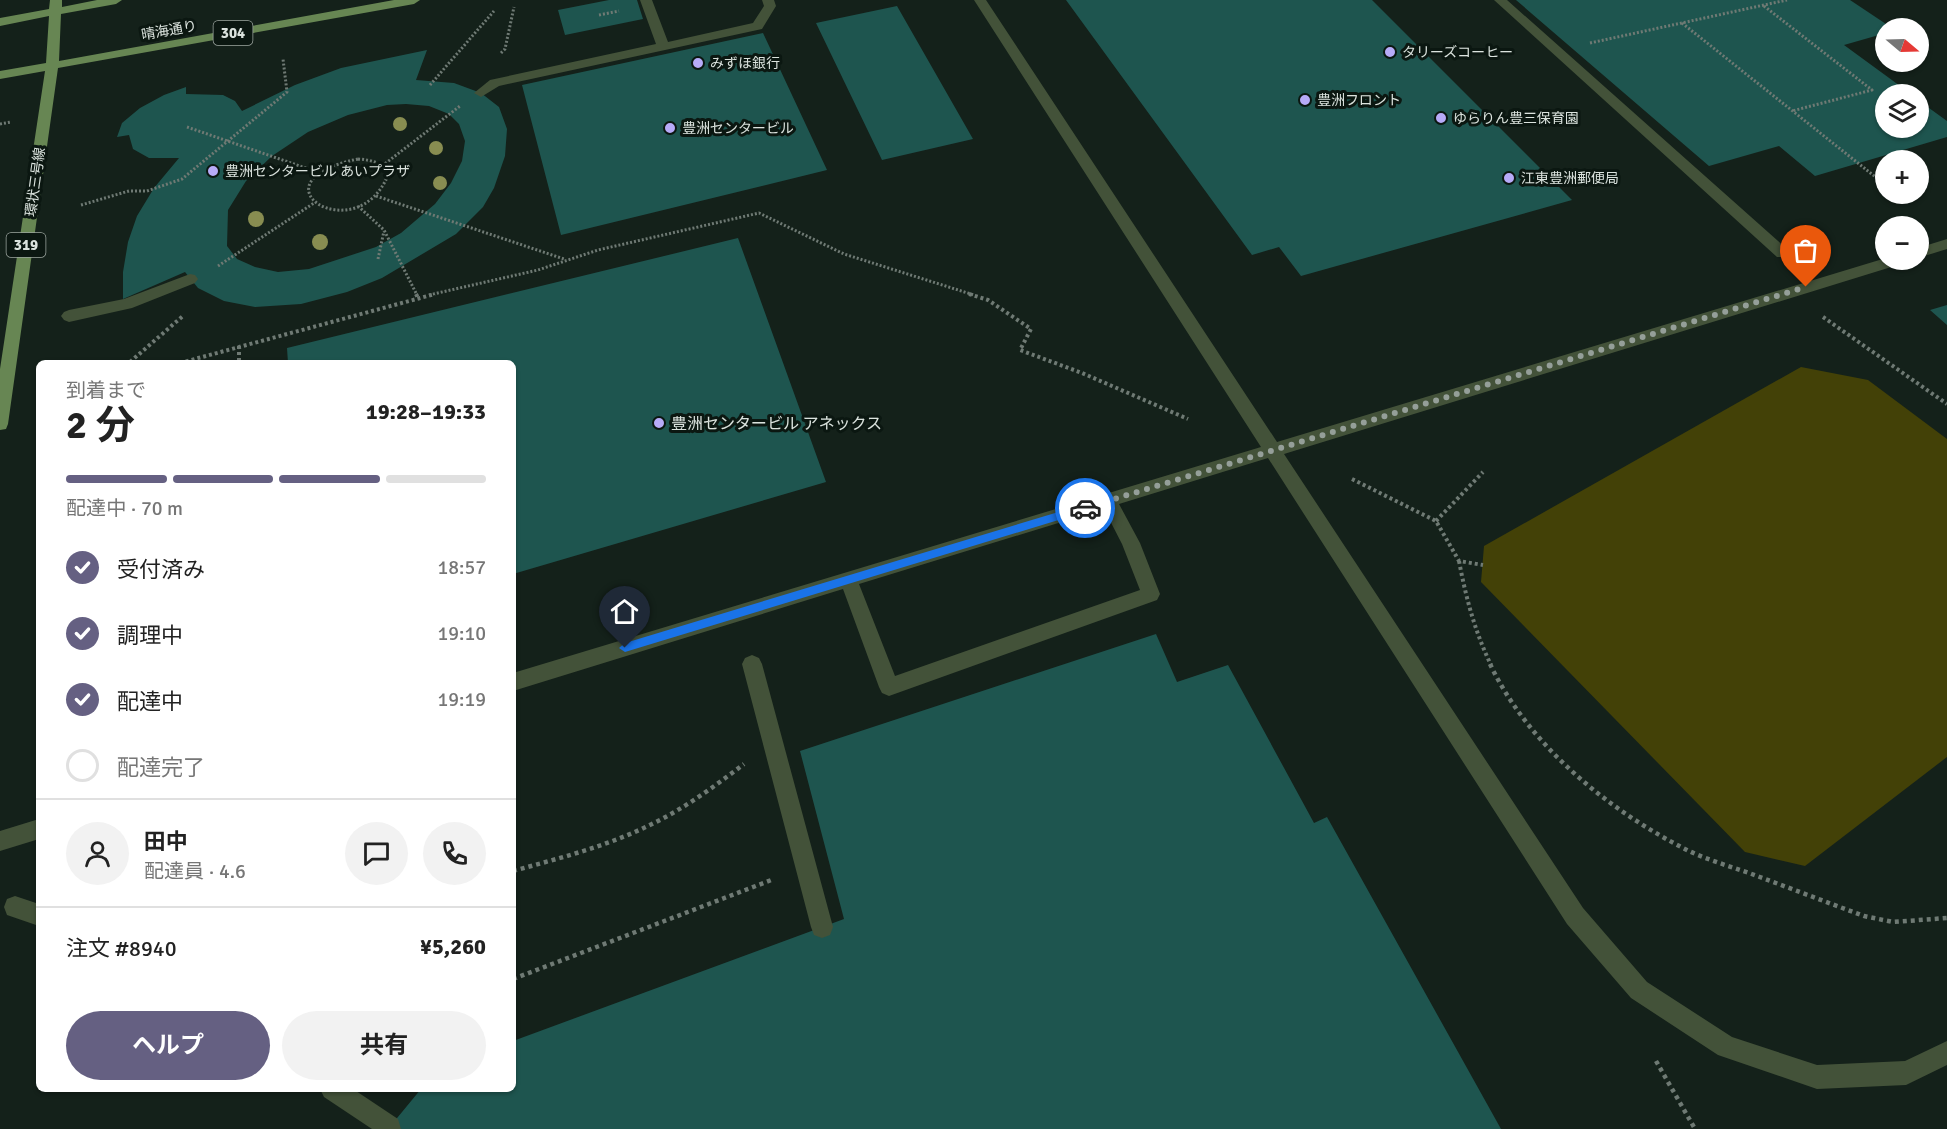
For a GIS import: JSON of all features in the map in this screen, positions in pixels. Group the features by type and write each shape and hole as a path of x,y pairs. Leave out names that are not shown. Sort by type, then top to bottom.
{"main road":[{"path":"0,22 56,6 116,0"},
{"name":"晴海通り","path":"0,75 414,0"},
{"name":"環状三号線","path":"0,424 52,66 56,6"}],"street":[{"path":"646,0 663,46"},
{"path":"482,93 495,83 758,26 770,6 768,0"},
{"path":"981,0 1575,916 1639,990 1726,1047 1817,1077 1906,1073 1947,1053"},
{"path":"1500,0 1782,253"},
{"path":"1929,250 1947,244"},
{"path":"516,681 1875,266"},
{"path":"69,316 127,304 190,279"},
{"path":"848,579 868,626 889,687 1151,594 1131,543 1109,501"},
{"path":"752,664 822,927"},
{"path":"0,841 36,830"},
{"path":"15,907 36,914"},
{"path":"337,1092 390,1127"}],"path":[{"path":"1557,51 1787,0"},
{"path":"1764,5 1872,90 1792,111"},
{"path":"505,49 514,7"},
{"path":"430,85 494,11"},
{"path":"1682,23 1875,177"},
{"path":"81,205 129,191 147,191 182,179 225,141 288,92 283,59"},
{"path":"382,166 462,105"},
{"path":"0,124 11,122"},
{"path":"187,127 320,173"},
{"path":"357,159 369,160 382,166 388,175 387,183 376,196 358,206 333,209 314,203 309,195 309,187 320,173 333,165 357,159"},
{"path":"376,196 565,260"},
{"path":"212,270 314,203"},
{"path":"358,206 384,230 418,298"},
{"path":"190,360 418,298 538,270 598,250 759,213 844,254 988,300 1031,328 1020,350 1188,419"},
{"path":"378,260 384,230"},
{"path":"132,360 191,309"},
{"path":"1823,317 1947,404"},
{"path":"239,346 239,360"},
{"path":"1436,521 1483,472"},
{"path":"1352,479 1436,521 1459,561 1466,597 1478,638 1498,680 1526,723 1561,761 1627,815 1689,851 1864,916 1893,922 1947,918"},
{"path":"1459,561 1483,565"},
{"path":"516,870 573,854 641,830 681,808 719,783 749,761 771,737"},
{"path":"516,978 806,867"},
{"path":"1656,1061 1695,1129"}],"shaded area":[{"path":"1801,367 1868,380 1947,439 1947,757 1805,866 1745,852 1481,582 1484,546"}],"building":[{"path":"609,0 637,0 643,19 565,35 558,10"},
{"name":"豊洲フロント","path":"1066,0 1372,0 1572,200 1301,276 1279,247 1252,255"},
{"path":"1516,0 1850,0 1877,18 1875,18 1875,36 1844,45 1875,68 1875,72 1881,72 1897,84 1875,84 1875,138 1929,138 1929,108 1947,121 1947,137 1903,150 1875,150 1875,158 1815,176 1779,146 1709,166"},
{"path":"897,6 973,139 882,160 816,23"},
{"name":"豊洲センタービル","path":"763,33 827,170 561,235 522,85"},
{"name":"豊洲センタービル あいプラザ","path":"427,50 416,80 454,83 481,93 499,107 507,129 505,156 494,188 483,207 456,234 382,278 347,292 301,304 255,307 224,301 198,288 185,272 123,299 123,272 128,242 137,216 154,188 179,158 149,158 133,149 129,135 117,137 122,123 140,108 164,95 186,87 186,94 223,95 235,101 242,111 295,85 341,68","holes":["387,105 429,106 449,114 459,124 465,141 462,161 451,183 435,204 401,233 376,247 309,269 278,272 255,267 237,259 227,246 228,210 246,181 272,156 308,132 348,115"]},
{"name":"豊洲センタービル アネックス","path":"738,238 826,482 516,573 516,360 288,360 287,348"},
{"path":"1947,305 1947,325 1930,310"},
{"path":"1156,634 1177,682 1228,665 1314,823 1327,817 1501,1129 388,1129 419,1092 516,1092 516,1040 844,919 800,751"}],"way so far":[{"path":"1085,508 1806,287"}],"place":[{"name":"タリーズコーヒー","path":"1390,52"},
{"name":"みずほ銀行","path":"698,63"},
{"name":"豊洲フロント","path":"1305,100"},
{"name":"ゆらりん豊三保育園","path":"1441,118"},
{"name":"豊洲センタービル","path":"670,128"},
{"name":"豊洲センタービル あいプラザ","path":"213,171"},
{"name":"江東豊洲郵便局","path":"1509,178"},
{"name":"豊洲センタービル アネックス","path":"659,423"}],"route":[{"path":"625,648 1085,508"}]}
